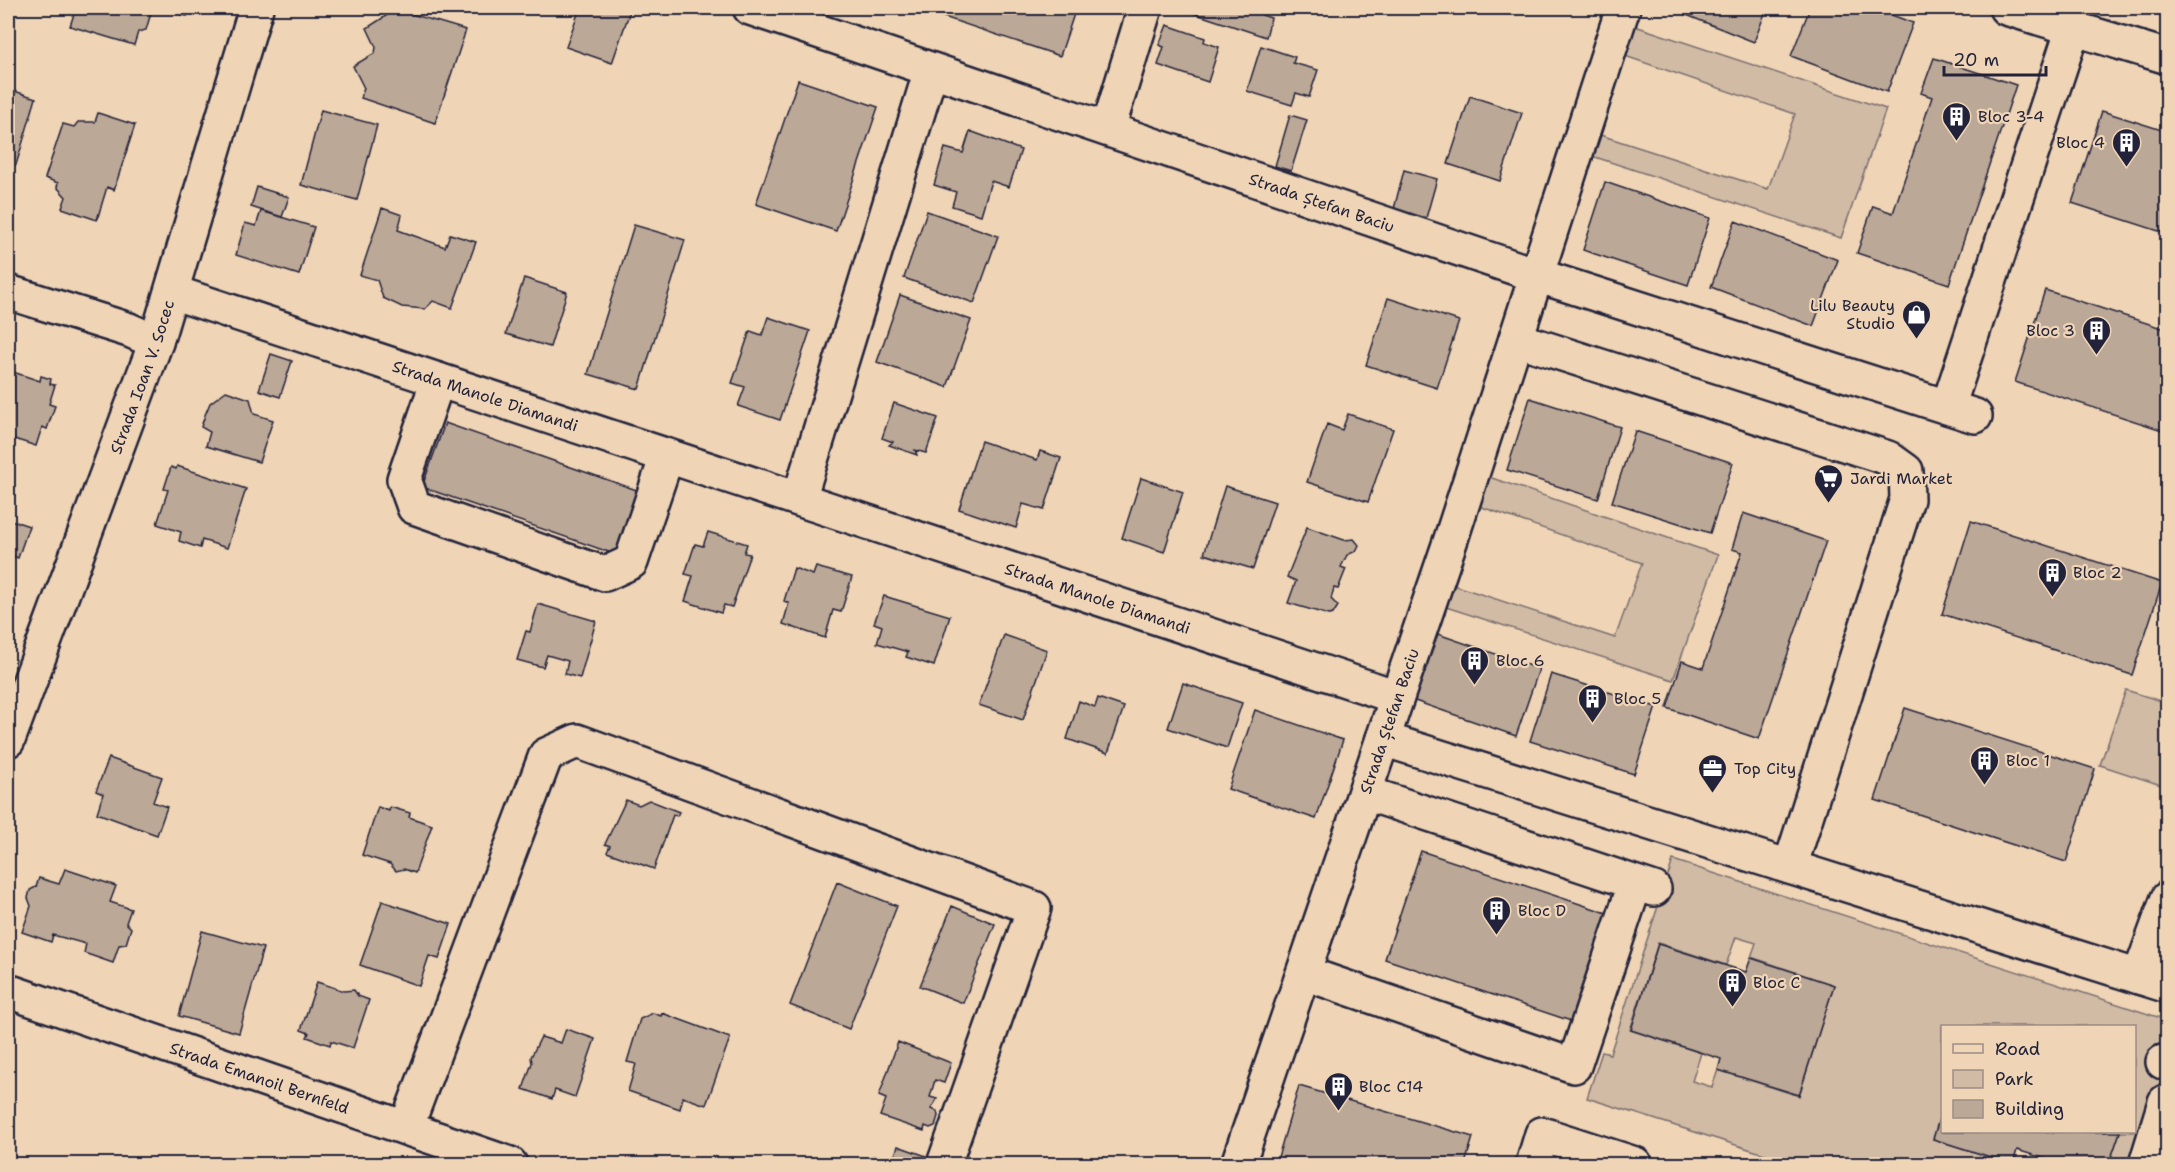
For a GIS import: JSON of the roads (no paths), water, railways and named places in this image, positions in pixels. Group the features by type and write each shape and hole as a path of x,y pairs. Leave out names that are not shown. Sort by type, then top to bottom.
{"street":[{"name":"Strada Ioan V. Socec","path":"8,741 156,342 256,8"},
{"path":"750,8 932,70 799,499"},
{"path":"1108,129 1145,8"},
{"name":"Strada Ștefan Baciu","path":"1238,1164 1366,793 1623,8"},
{"path":"2006,8 2168,57"},
{"path":"1536,275 1961,411 2073,28"},
{"name":"Strada Ștefan Baciu","path":"932,70 1536,275"},
{"path":"8,292 129,330 156,342"},
{"name":"Strada Manole Diamandi","path":"171,292 1397,697"},
{"path":"1516,339 1888,459 1906,471 1907,499 1790,867"},
{"path":"438,380 404,479 414,507 605,574 631,562 667,456"},
{"path":"1383,739 2153,982 2168,898"},
{"path":"406,1128 546,754 577,741 1034,908 944,1164"},
{"path":"1366,793 1654,890 1606,1038"},
{"path":"1304,973 1574,1066 1635,884"},
{"name":"Strada Emanoil Bernfeld","path":"8,991 510,1164"},
{"path":"2146,1164 2165,1102"},
{"path":"1533,1164 1542,1134 1635,1164"}],"place":[{"name":"Bloc 3-4","path":"1957,142"},
{"name":"Bloc 4","path":"2126,168"},
{"name":"Lilu Beauty Studio","path":"1916,340"},
{"name":"Bloc 3","path":"2096,356"},
{"name":"Jardi Market","path":"1829,504"},
{"name":"Bloc 2","path":"2052,598"},
{"name":"Bloc 6","path":"1475,686"},
{"name":"Bloc 5","path":"1593,724"},
{"name":"Bloc 1","path":"1985,786"},
{"name":"Top City","path":"1713,794"},
{"name":"Bloc D","path":"1497,936"},
{"name":"Bloc C","path":"1732,1008"},
{"name":"Bloc C14","path":"1338,1112"}]}
